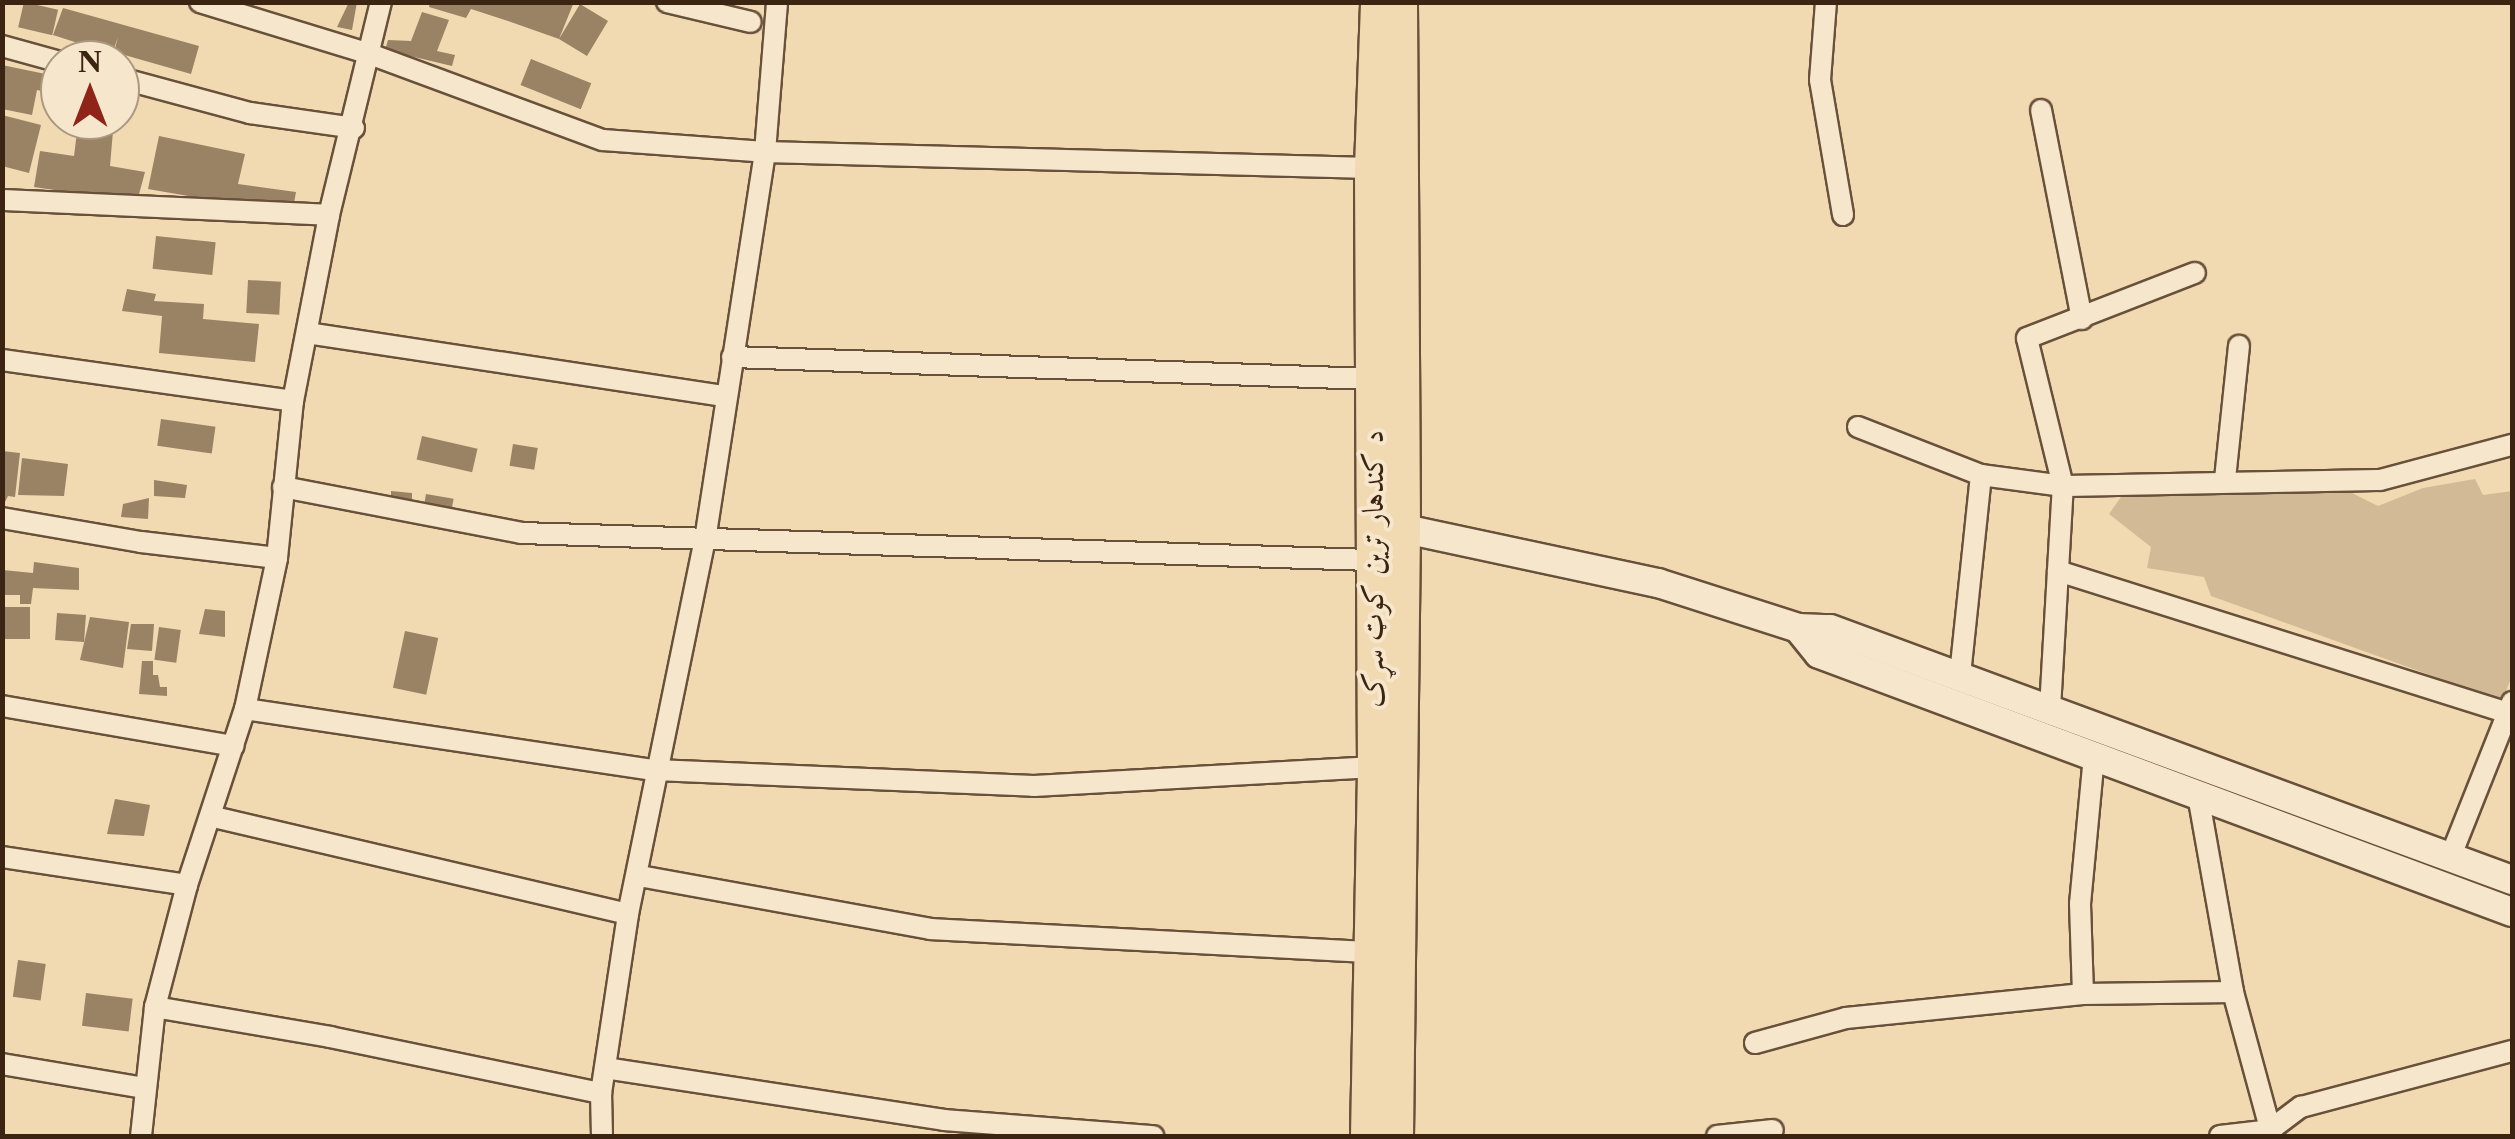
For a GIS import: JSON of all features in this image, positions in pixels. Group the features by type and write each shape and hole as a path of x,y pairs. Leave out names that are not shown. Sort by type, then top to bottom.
{"main road":[{"name":"د کندهار ترين کوټ سړک","path":"1376,2 1371,168 1373,379 1388,524 1373,560 1374,768 1397,1136"},
{"name":"د کندهار ترين کوټ سړک","path":"1367,1136 1371,952 1385,912 1388,524 1400,2"},
{"path":"1388,524 1658,583 1798,628 1830,629 2512,880"},
{"path":"1798,628 1819,654 2512,912"}],"street":[{"path":"200,2 370,54 603,140 765,152 1371,168"},
{"path":"141,1136 155,1007 187,886 214,817 246,710 277,558 293,401 329,215 354,128 381,2"},
{"path":"666,2 751,22"},
{"path":"602,1136 604,1068 628,914 639,876 655,770 705,540 724,396 765,152 777,2"},
{"path":"1826,2 1820,80 1843,215"},
{"path":"2,46 40,56"},
{"path":"140,83 250,113 354,128"},
{"path":"2041,110 2082,319"},
{"path":"2,200 329,215"},
{"path":"2050,709 2062,486 2027,338 2194,274"},
{"path":"307,333 724,396"},
{"path":"2225,479 2239,346"},
{"path":"732,357 1373,379"},
{"path":"2,360 293,401"},
{"path":"1858,427 1981,474 2062,486 2225,479 2380,480 2512,445"},
{"path":"1960,675 1981,474"},
{"path":"283,487 521,533 1373,560"},
{"path":"2,518 141,542 277,558"},
{"path":"2058,571 2510,707 2450,858"},
{"path":"2,706 234,746"},
{"path":"246,710 655,770 1034,786 1374,768"},
{"path":"2083,994 2080,904 2094,757"},
{"path":"2198,795 2233,992 2271,1133"},
{"path":"214,817 628,914"},
{"path":"2,857 187,886"},
{"path":"639,876 930,929 1371,952"},
{"path":"1755,1043 1846,1018 2083,994 2233,992"},
{"path":"155,1007 330,1037 602,1094"},
{"path":"2220,1136 2271,1133 2301,1107 2512,1051"},
{"path":"2,1064 144,1088"},
{"path":"604,1068 944,1120 1153,1136"},
{"path":"1717,1136 1773,1130"}],"shaded area":[{"path":"2475,479 2483,495 2512,491 2512,676 2502,701 2211,596 2204,577 2147,568 2151,547 2109,514 2123,494 2346,490 2378,506 2423,488"}],"building":[{"path":"24,2 58,10 52,35 18,27"},
{"path":"349,2 357,2 352,30 337,27"},
{"path":"430,2 574,2 559,39 471,9 466,18 429,7"},
{"path":"580,4 608,21 587,56 559,39"},
{"path":"63,8 199,46 191,74 140,59 140,40 69,40 53,35"},
{"path":"422,12 449,20 437,51 455,55 452,66 385,50 388,40 411,41"},
{"path":"531,59 591,83 581,109 521,85"},
{"path":"2,65 40,73 40,91 37,90 32,115 2,109"},
{"path":"2,115 40,125 29,173 2,166"},
{"path":"159,136 245,154 238,184 296,192 292,214 148,189"},
{"path":"76,140 112,140 110,166 145,172 138,198 68,196 68,192 34,187 40,151 74,156"},
{"path":"156,236 216,242 212,275 153,269"},
{"path":"248,280 281,282 279,315 246,313"},
{"path":"127,289 156,294 154,301 204,304 203,319 259,324 255,362 159,353 162,316 122,311"},
{"path":"161,419 215,427 212,453 157,446"},
{"path":"422,436 478,449 472,472 417,459"},
{"path":"513,444 538,448 534,470 510,466"},
{"path":"2,451 20,453 15,497 8,496 2,508"},
{"path":"22,458 68,464 64,496 18,495"},
{"path":"154,480 187,485 185,498 154,496"},
{"path":"391,491 412,493 412,500 391,499"},
{"path":"426,494 454,499 452,509 424,504"},
{"path":"149,498 148,519 121,517 123,504"},
{"path":"34,562 79,568 79,590 33,588 31,604 20,604 20,595 2,595 3,570 33,573"},
{"path":"2,607 30,607 30,639 2,639"},
{"path":"205,609 225,611 225,637 199,634"},
{"path":"57,613 86,615 84,642 55,640"},
{"path":"90,617 129,622 123,668 80,660"},
{"path":"131,624 154,624 152,651 127,649"},
{"path":"159,627 181,630 176,663 154,660"},
{"path":"405,631 438,638 426,695 393,688"},
{"path":"142,661 153,661 153,675 158,675 160,687 167,687 167,696 139,694"},
{"path":"115,799 150,805 144,836 107,834"},
{"path":"18,960 46,964 41,1001 13,997"},
{"path":"86,993 133,999 129,1031 82,1026"}]}
